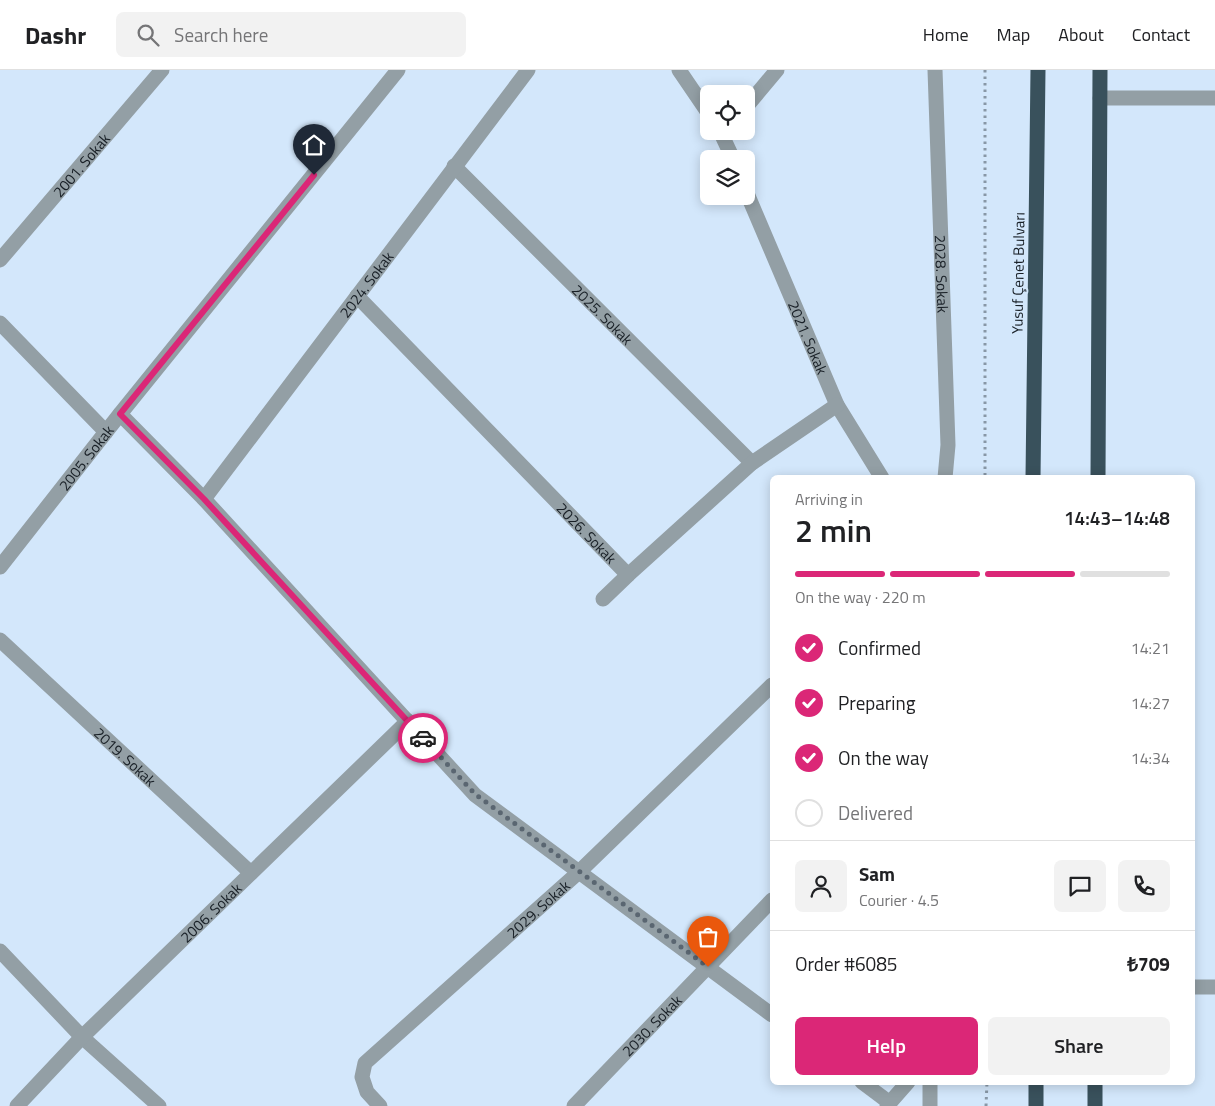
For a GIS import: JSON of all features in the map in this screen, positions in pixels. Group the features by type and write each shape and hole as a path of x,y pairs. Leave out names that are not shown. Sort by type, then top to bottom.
{"highway":[{"name":"Yusuf Çenet Bulvarı","path":"1033,475 1038,70"},
{"path":"1098,475 1100,70"},
{"path":"1036,1085 1036,1106"},
{"path":"1095,1085 1095,1106"}],"street":[{"name":"2001. Sokak","path":"0,260 162,70"},
{"name":"2005. Sokak","path":"0,567 120,414 398,70"},
{"name":"2024. Sokak","path":"204,499 528,70"},
{"path":"679,70 700,101"},
{"path":"755,96 776,70"},
{"name":"2028. Sokak","path":"935,70 948,445 945,475"},
{"path":"1100,98 1215,98"},
{"name":"2025. Sokak","path":"454,166 752,463"},
{"name":"2021. Sokak","path":"752,205 837,405 880,475"},
{"name":"2026. Sokak","path":"356,296 628,576 752,463 837,405"},
{"path":"0,323 106,432"},
{"path":"120,414 204,499 475,794 770,1014"},
{"path":"602,599 628,576"},
{"name":"2019. Sokak","path":"0,640 251,873"},
{"name":"2029. Sokak","path":"380,1106 367,1092 362,1077 365,1063 579,872 770,688"},
{"name":"2006. Sokak","path":"17,1106 82,1036 408,721"},
{"name":"2030. Sokak","path":"574,1106 770,902"},
{"path":"0,951 82,1036 159,1106"},
{"path":"1195,987 1215,988"},
{"path":"866,1085 888,1104 905,1085"},
{"path":"930,1085 930,1106"}],"path":[{"path":"985,70 985,475"},
{"path":"986,1106 987,1085"}],"way so far":[{"path":"423,738 475,794 708,967"}],"route":[{"path":"314,175 120,414 204,499 423,738"}]}
